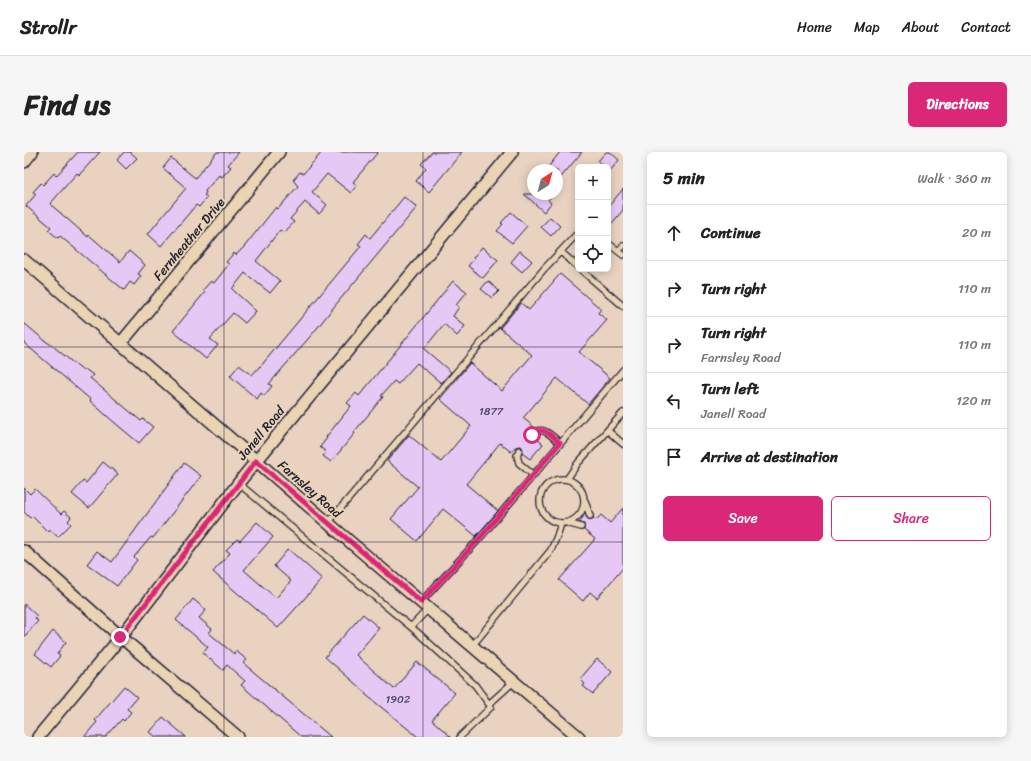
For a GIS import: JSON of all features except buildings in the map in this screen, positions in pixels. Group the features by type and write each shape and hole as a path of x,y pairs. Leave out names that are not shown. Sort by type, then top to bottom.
{"street":[{"path":"24,162 32,152"},
{"name":"Fernheather Drive","path":"121,343 279,152"},
{"name":"Janell Road","path":"38,737 120,637 238,483 512,152"},
{"name":"Farnsley Road","path":"24,260 328,523 579,737"},
{"path":"24,551 120,637 238,737"}],"lane":[{"path":"328,523 544,269 575,237"},
{"path":"611,245 621,253 623,246"},
{"path":"561,252 575,264"},
{"path":"583,272 623,306"},
{"path":"411,627 425,606 479,539 623,370"},
{"path":"567,479 578,463 623,413"},
{"path":"532,435 536,431 546,431 560,443"},
{"path":"608,431 623,444"},
{"path":"519,450 517,455 519,463 533,475"},
{"path":"580,527 552,521 542,512 540,498 547,485 560,479 567,479 574,482 580,487 584,494 590,516"},
{"path":"238,483 411,627 475,685 491,707 460,737"},
{"path":"472,646 551,550 564,523 574,520 580,516 584,509 585,501"},
{"path":"489,704 509,686 512,680"}],"route":[{"path":"120,637 256,461 421,602 479,539 560,443 546,431 536,431 532,435"}]}
